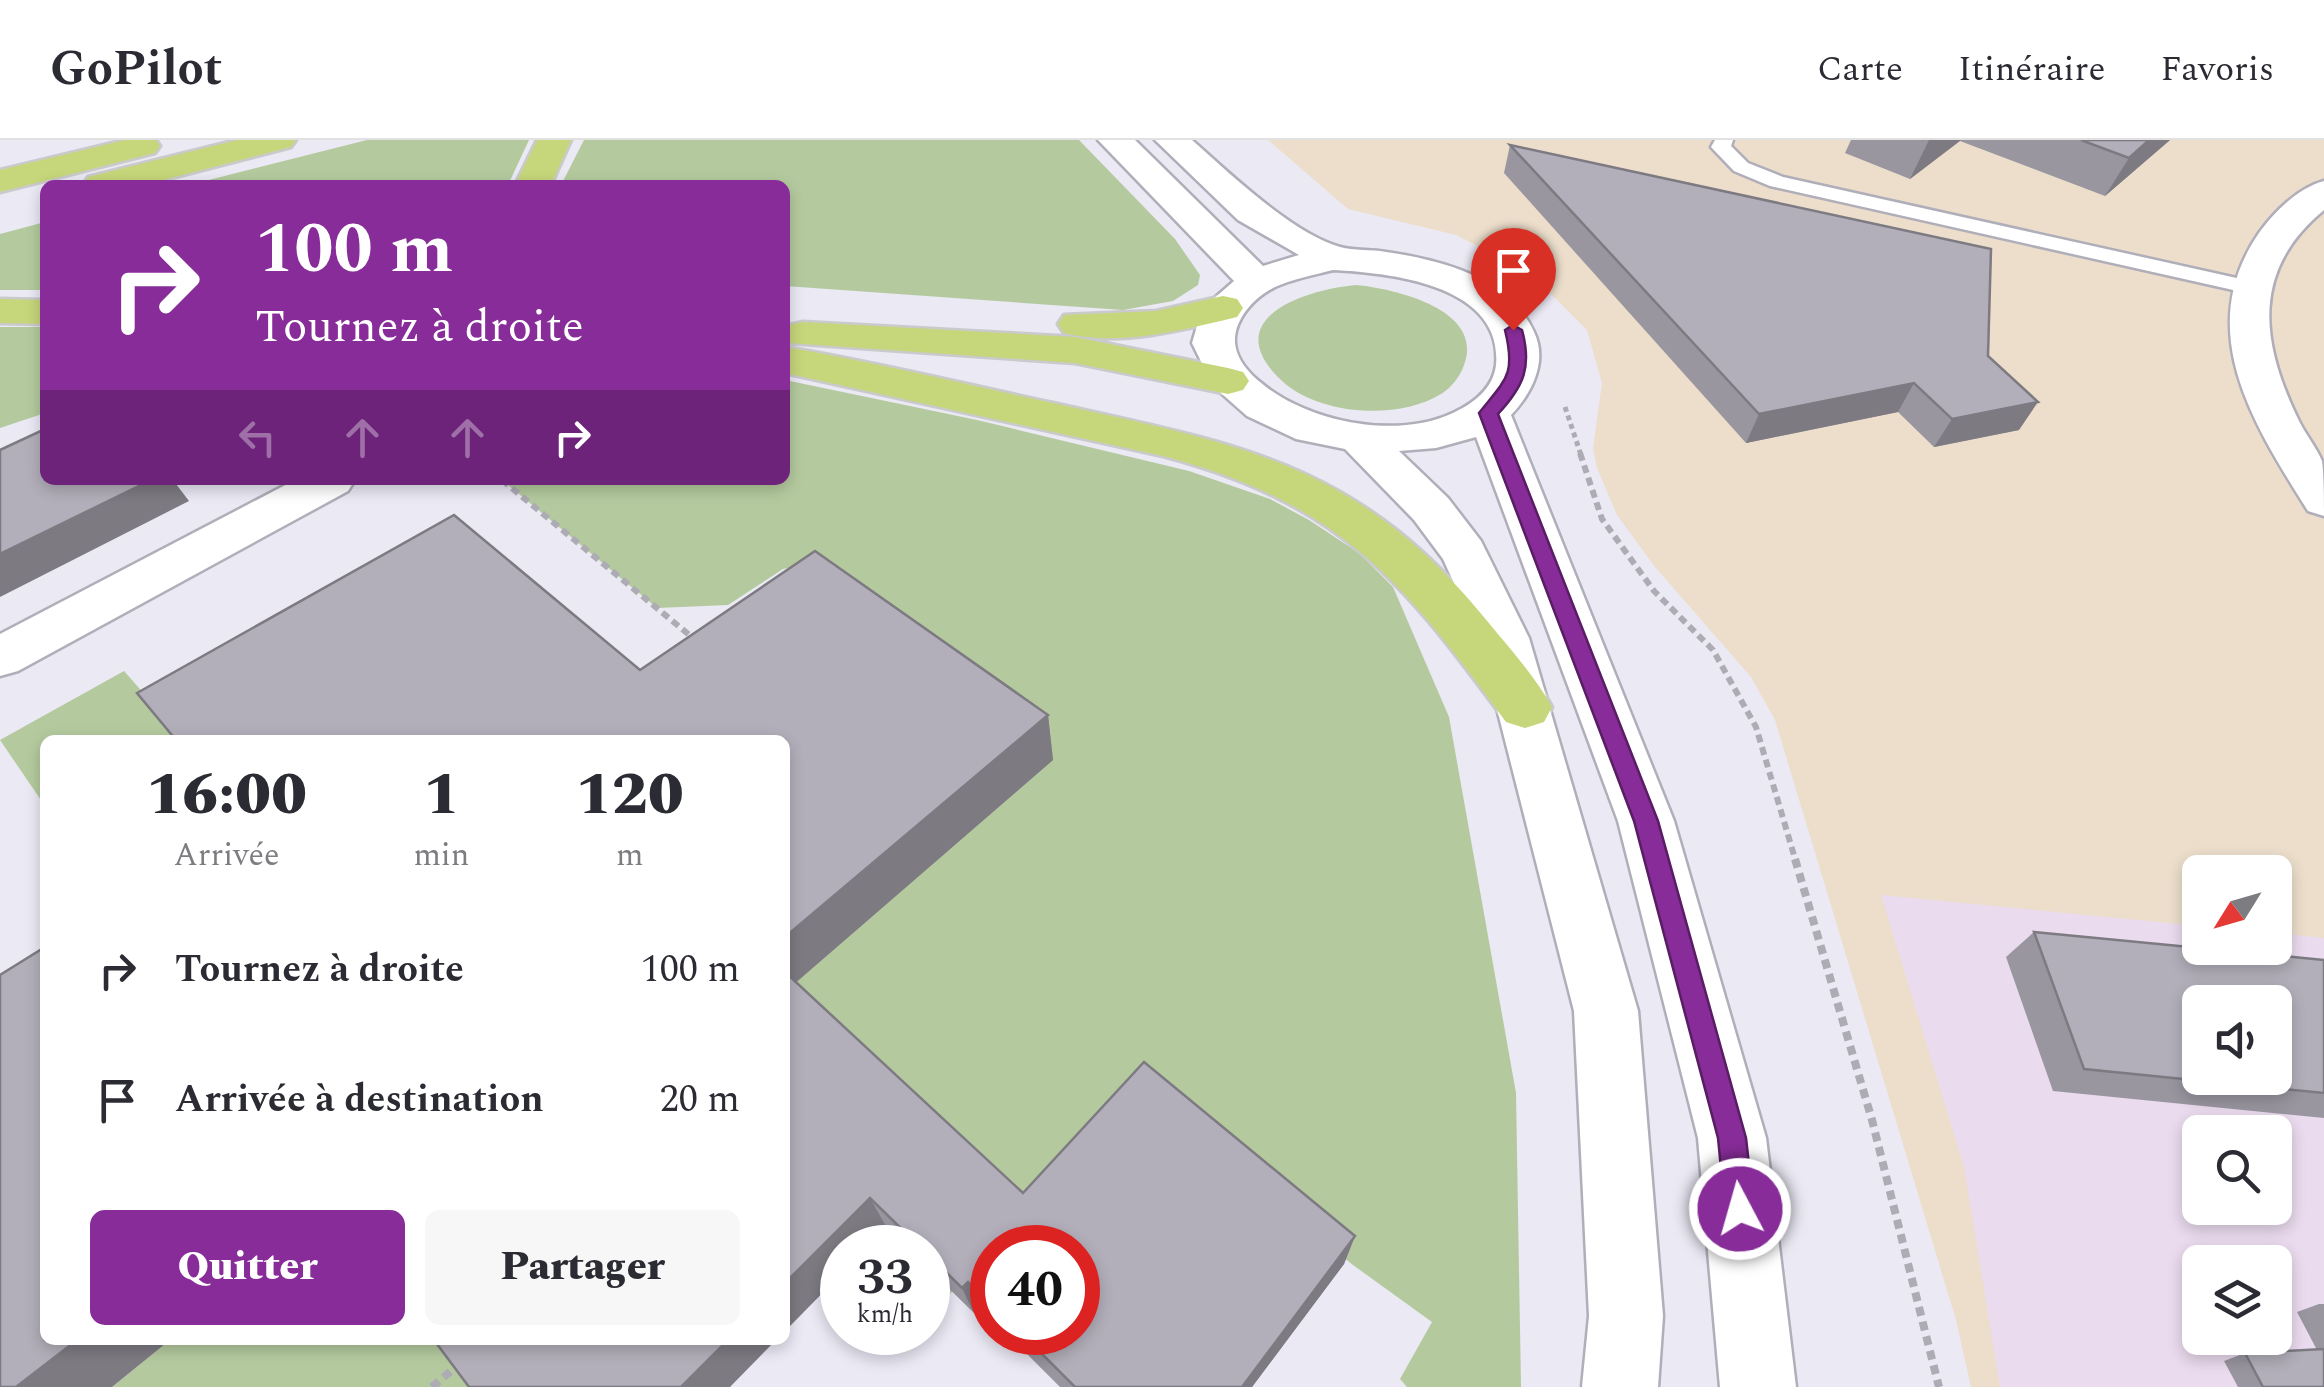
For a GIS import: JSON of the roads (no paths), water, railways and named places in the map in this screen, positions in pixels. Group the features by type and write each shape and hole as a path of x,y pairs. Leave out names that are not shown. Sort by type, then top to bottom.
{"highway":[{"path":"0,160 75,140"},
{"path":"0,181 166,140"},
{"path":"121,180 279,140"},
{"path":"535,180 554,140"},
{"path":"0,211 40,200"},
{"path":"790,306 1107,326 1156,323 1223,308"},
{"path":"0,311 40,312"},
{"path":"790,333 1074,350 1228,380"},
{"path":"790,361 866,374 1160,442 1235,462 1305,491 1366,528 1425,582 1525,707"}],"street":[{"path":"1115,140 1255,280"},
{"path":"1172,140 1251,212 1331,258"},
{"path":"2324,192 2278,228 2260,256 2250,288 2247,325 2252,366 2269,409 2324,500"},
{"path":"1331,258 1375,258 1420,266 1460,282 1492,304 1513,330 1521,359 1512,388 1488,413 1453,430 1410,440 1328,436 1268,414 1228,380 1213,343 1223,308 1255,280 1290,266 1331,258"},
{"path":"1488,413 1646,821 1732,1138 1758,1387"},
{"path":"1362,440 1431,510 1464,553 1504,638 1525,707 1606,1011 1626,1316 1620,1387"},
{"path":"0,657 323,485"}],"lane":[{"path":"1724,140 1721,147 1742,167 1777,182 2153,262 2250,288"}]}
